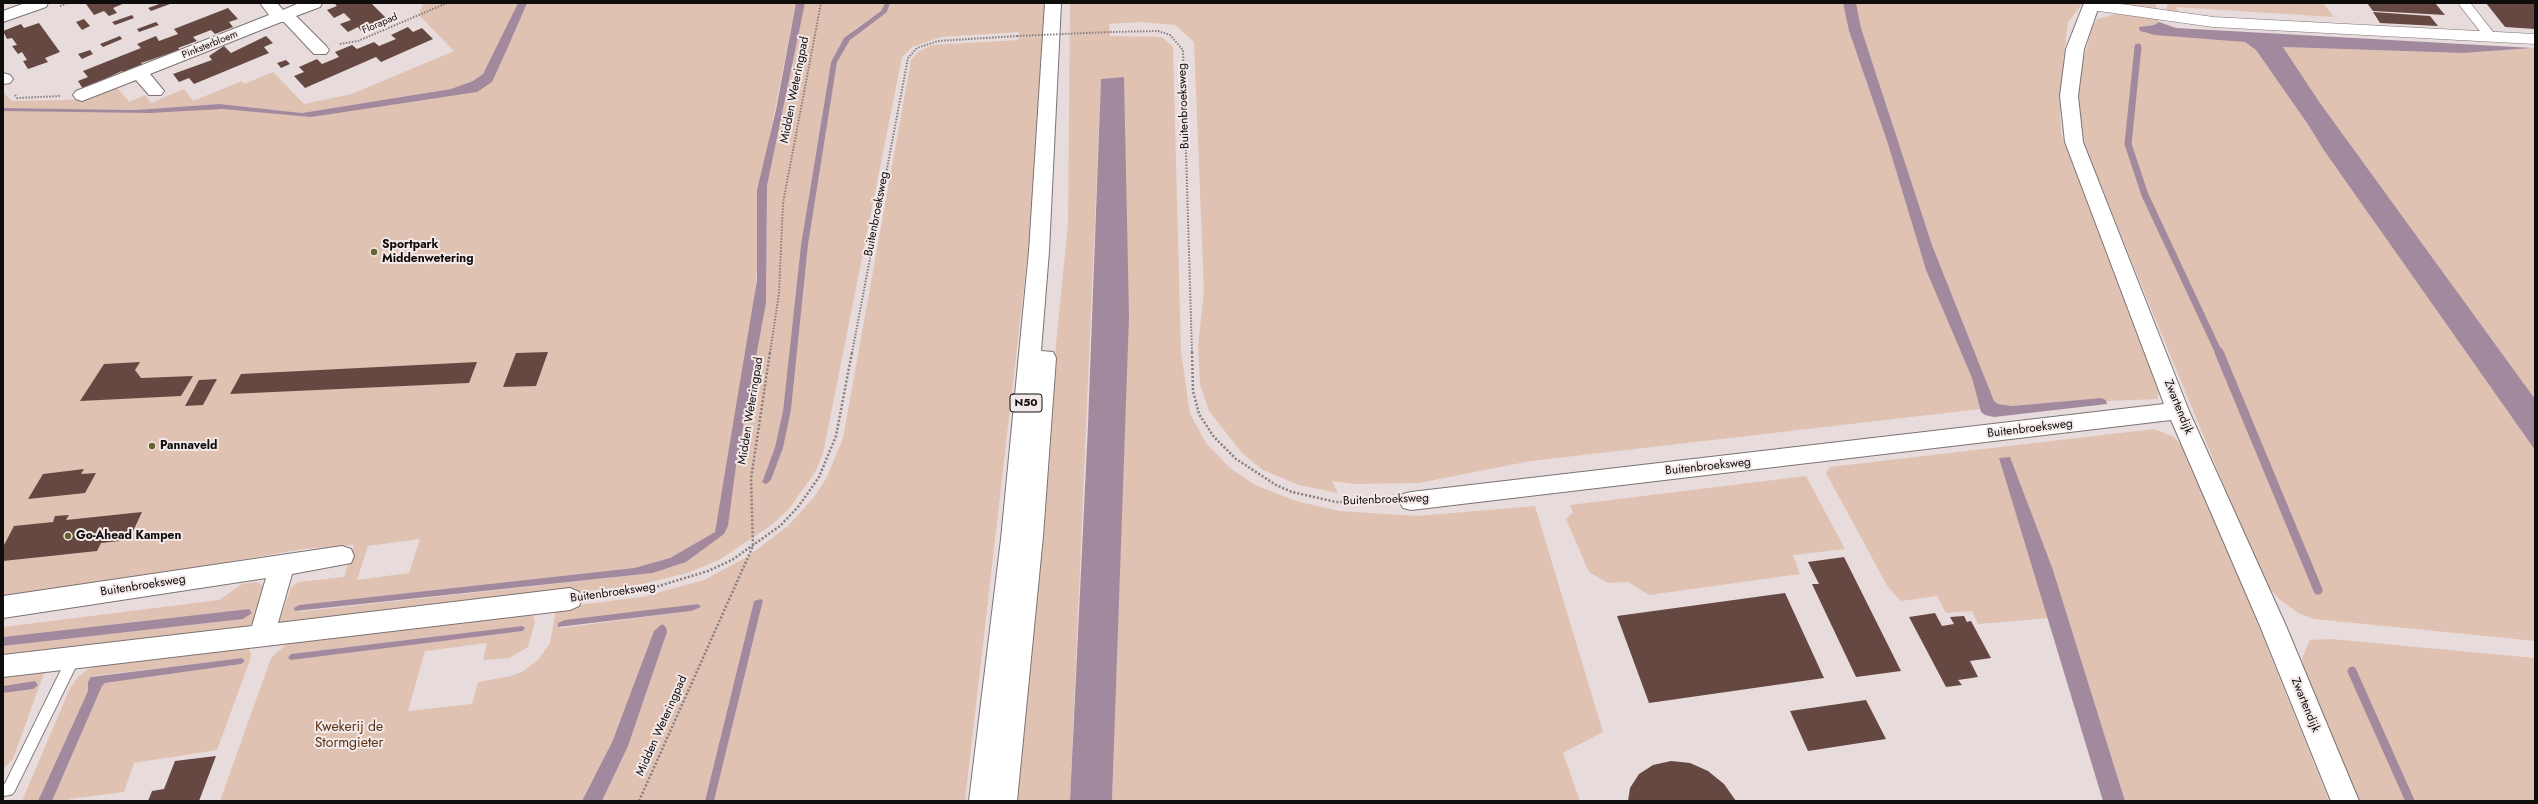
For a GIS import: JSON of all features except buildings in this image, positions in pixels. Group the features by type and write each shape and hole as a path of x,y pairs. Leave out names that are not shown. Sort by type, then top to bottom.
{"main road":[{"path":"3,16 40,3"},
{"path":"268,3 280,17 289,18 320,50"},
{"name":"Pinksterbloem","path":"82,95 314,3"},
{"name":"N50","path":"983,801 1013,539 1039,252 1053,3"},
{"name":"N50","path":"1003,801 1031,536 1047,334 1065,47 1066,3"},
{"name":"Zwartendijk","path":"2092,4 2075,49 2069,96 2074,142 2178,411 2273,626 2345,801"},
{"path":"139,72 155,91"},
{"name":"Buitenbroeksweg","path":"1411,501 2178,411"},
{"name":"Buitenbroeksweg","path":"3,607 342,556"},
{"path":"262,634 282,565"},
{"name":"Buitenbroeksweg","path":"3,666 262,634 570,599"}],"lane":[{"path":"2464,3 2490,36"},
{"path":"2092,4 2212,22 2535,39"},
{"path":"3,790 9,789 74,657"}],"path":[{"name":"Florapad","path":"320,50 321,52 348,41 358,41 447,3"},
{"name":"Midden Weteringpad","path":"639,801 753,546 751,479 779,293 783,203 821,3"},
{"name":"Buitenbroeksweg","path":"570,599 649,590 684,580 732,560 780,526 798,507 819,477 836,436 908,58 917,48 938,41 1110,32 1158,31 1170,35 1183,50 1193,391 1199,414 1214,437 1247,468 1292,492 1336,502 1411,501"},
{"path":"4,79 16,98 82,95"}],"green space":[{"path":"423,3 518,3 483,74 474,81 451,89 302,113 219,104 135,110 3,108 3,92 12,101 64,100 79,99 116,86 129,102 145,95 151,103 184,89 193,101 242,81 244,84 273,72 304,104 352,94 454,51 419,15"},
{"name":"Kwekerij de Stormgieter","path":"527,3 796,3 768,145 754,304 715,532 670,558 634,568 299,605 297,612 653,573 678,565 724,534 728,526 736,466 766,303 767,186 805,3 885,3 881,11 854,30 831,62 801,245 783,411 775,447 763,480 771,480 783,448 791,410 808,245 837,62 844,47 858,32 887,12 890,3 1046,3 1031,226 965,801 714,801 763,600 758,599 754,601 705,801 602,801 628,746 667,632 582,801 220,801 271,658 292,639 531,610 535,622 528,647 509,658 483,660 487,643 425,651 408,711 472,704 478,682 511,676 522,672 538,660 550,643 556,610 562,607 642,597 704,580 747,557 788,526 815,496 827,477 843,438 911,60 918,52 932,45 1018,40 1019,32 941,37 912,47 902,57 823,454 815,472 789,509 770,526 719,560 687,573 639,585 286,626 278,625 291,587 299,582 344,577 354,545 303,549 3,600 3,110 113,112 216,107 304,115 482,87","holes":["420,539 409,573 357,580 368,546","698,604 691,611 561,628 558,623","522,626 525,629 523,631 291,660 291,654"]},
{"path":"1070,3 1843,3 1849,31 1888,144 1926,270 1972,378 1980,409 1531,461 1419,483 1355,484 1332,481 1338,493 1299,485 1263,470 1242,453 1209,411 1200,385 1198,346 1204,291 1194,42 1175,25 1141,22 1109,24 1110,36 1162,37 1173,47 1181,352 1190,414 1206,443 1230,468 1255,485 1296,501 1339,511 1417,516 1535,506 1603,732 1563,753 1580,801 1112,801 1120,562 1124,77 1101,79 1070,801 1010,801 1068,225"},
{"path":"1856,3 2083,3 2068,22 2063,62 2060,117 2062,136 2159,373 2158,399 2108,401 2101,398 2012,406 1998,404 1994,401 1932,245 1861,28"},
{"path":"2120,3 2156,3 2156,8 2166,10 2168,3 2323,3 2334,17 2176,7 2179,15"},
{"path":"2116,14 2158,18 2159,22 2154,25 2139,27 2145,33 2245,42 2256,50 2309,126 2323,149 2535,450 2535,641 2314,619 2300,614 2280,600 2268,586 2239,522 2080,136 2077,118 2079,76 2092,28 2097,19"},
{"path":"2283,47 2463,53 2535,48 2535,399 2320,103"},
{"path":"2154,429 2174,437 2190,456 2329,801 2125,801 2053,570 1999,458 2049,618 1978,624 1972,611 1946,613 1937,596 1901,601 1888,587 1826,473 1830,467"},
{"path":"1806,476 1845,549 1793,555 1800,574 1649,595 1628,582 1608,583 1589,572 1566,519 1573,512 1570,505"},
{"path":"256,582 264,586 253,623 246,628 3,660 3,646 242,619 252,612 249,609 3,637 3,627 219,600 242,584"},
{"path":"2331,639 2535,658 2535,801 2358,801 2304,671 2302,658 2310,640"},
{"path":"248,647 251,654 250,660 217,750 134,763 124,792 70,799 69,801 52,801 102,686 105,683 241,664 245,661 242,658 93,676 91,677 88,691 38,801 22,801 70,688 78,677 87,670 95,665"},
{"path":"31,669 44,673 13,759 3,769 3,693 33,689 35,681 3,686 3,672"}],"shaded area":[{"path":"518,3 527,3 492,82 477,92 311,117 223,109 149,113 3,111 3,108 135,110 219,104 302,113 451,89 473,81 483,74"},
{"path":"796,3 805,3 767,186 766,303 736,466 728,526 724,534 686,562 653,573 295,611 294,608 299,605 634,568 670,558 715,532 757,280 757,190 776,110"},
{"path":"885,3 890,3 887,12 850,40 837,62 808,245 791,410 783,448 771,480 766,484 762,482 775,447 783,411 801,245 831,62 844,38 881,11"},
{"path":"1843,3 1856,3 1861,28 1932,245 1994,401 1998,404 2012,406 2101,398 2106,400 2107,404 1994,417 1985,415 1981,412 1972,378 1926,270 1888,144 1849,31"},
{"path":"2159,22 2176,28 2533,48 2463,53 2283,47 2320,103 2535,399 2535,450 2323,149 2309,126 2256,50 2245,42 2155,35 2140,31 2139,27 2154,25"},
{"path":"1124,77 1129,316 1112,801 1070,801 1088,425 1101,79"},
{"path":"2010,457 2053,570 2125,801 2103,801 1999,458"},
{"path":"760,599 763,600 714,801 705,801 754,601"},
{"path":"698,604 701,607 691,611 558,627 558,623 565,620"},
{"path":"249,609 252,613 243,619 3,646 3,637"},
{"path":"662,624 666,627 667,632 628,746 602,801 582,801 613,740 654,631"},
{"path":"522,626 525,628 523,631 291,660 288,658 291,654"},
{"path":"242,658 245,661 241,664 105,683 102,686 52,801 38,801 88,691 88,682 91,677"},
{"path":"35,681 38,685 33,689 3,693 3,686"}],"waterway":[{"path":"2138,47 2128,144 2145,195 2219,353"},
{"path":"2219,352 2318,590"},
{"path":"2352,671 2410,801"}],"place":[{"name":"Sportpark Middenwetering","path":"374,252"},
{"name":"Pannaveld","path":"152,446"},
{"name":"Go-Ahead Kampen","path":"68,536"}]}
